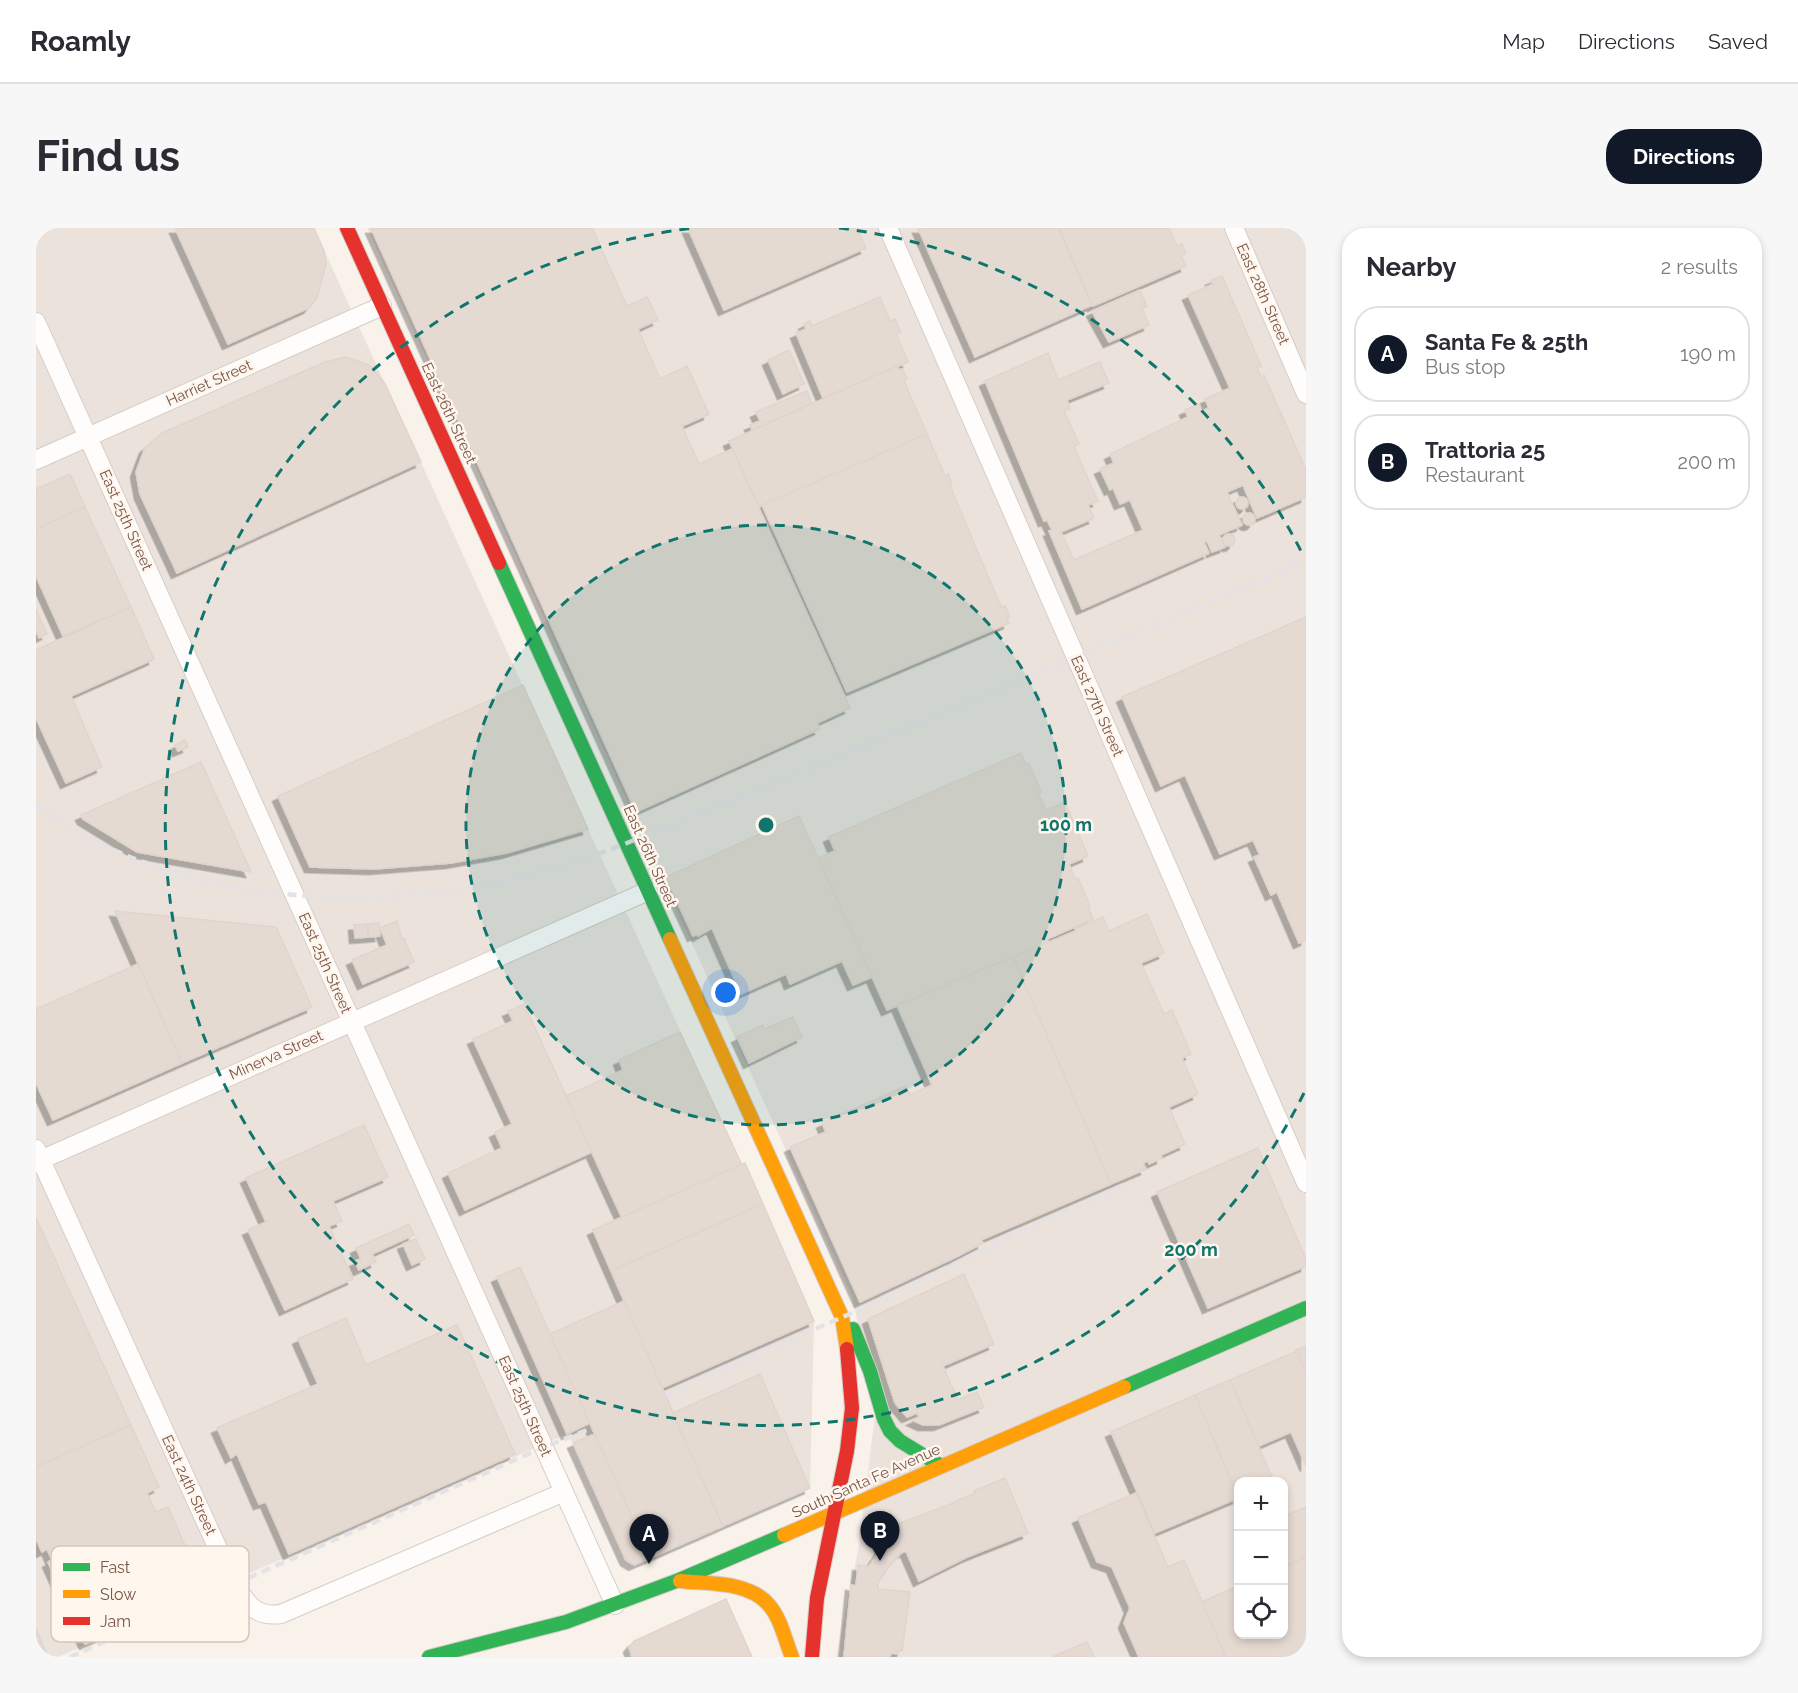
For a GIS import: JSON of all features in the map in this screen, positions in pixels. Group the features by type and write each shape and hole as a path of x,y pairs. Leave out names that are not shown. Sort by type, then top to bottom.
{"street":[{"name":"East 26th Street","path":"347,228 842,1317 848,1355 852,1408 847,1451 834,1512"},
{"name":"East 27th Street","path":"888,228 1306,1183"},
{"name":"East 28th Street","path":"1234,228 1306,394"},
{"name":"Harriet Street","path":"36,460 382,306"},
{"name":"East 25th Street","path":"36,321 615,1605"},
{"name":"Minerva Street","path":"38,1157 648,891"},
{"name":"East 24th Street","path":"38,1157 217,1546"},
{"path":"827,1283 859,1343 890,1431 905,1444 941,1466"},
{"name":"South Santa Fe Avenue","path":"429,1657 566,1622 680,1581 1306,1308"},
{"name":"East 24th Street","path":"249,1604 260,1613 272,1616 281,1614 564,1492"},
{"path":"812,1657 817,1598 834,1512"},
{"path":"680,1581 744,1589 759,1596 773,1612 792,1657"}],"shaded area":[{"path":"36,228 314,228 741,1164 763,1204 814,1321 810,1488 634,1565 626,1560 567,1434 249,1573 249,1546 51,1546 51,1642 92,1642 58,1657 36,1657"},
{"path":"367,228 1306,228 1306,1657 836,1657 859,1546 876,1407 852,1296"}],"building":[{"path":"175,228 314,228 324,251 326,264 317,298 309,308 228,344"},
{"path":"371,228 592,228 627,306 647,297 658,320 638,329 660,379 687,366 709,414 682,426 699,464 732,449 850,708 817,723 820,729 636,812"},
{"path":"688,228 857,228 866,248 724,310"},
{"path":"918,228 1058,228 1092,305 975,357"},
{"path":"1059,228 1169,228 1177,246 1182,244 1186,253 1181,255 1186,266 1093,306"},
{"path":"1222,276 1261,366 1257,367 1261,377 1264,375 1306,470 1306,497 1257,518 1243,485 1227,492 1242,525 1219,535 1225,547 1212,552 1207,541 1204,542 1209,553 1082,609 1049,531 1052,530 1047,520 1044,521 985,381 1048,353 1058,380 1100,362 1109,383 1067,400 1070,409 1064,411 1079,444 1074,447 1098,501 1088,505 1094,518 1061,532 1074,560 1143,530 1130,500 1120,504 1113,488 1110,490 1100,469 1114,463 1110,454 1188,417 1185,410 1199,404 1202,411 1209,408 1205,399 1230,388 1188,295 1213,284 1211,280"},
{"path":"1140,290 1147,306 1142,308 1149,325 1109,342 1092,311"},
{"path":"880,297 890,321 895,319 901,332 896,334 908,362 823,398 796,333 806,329 804,324 810,321 812,326"},
{"path":"789,350 804,384 783,394 768,360"},
{"path":"346,357 371,366 385,384 421,462 177,573 140,494 136,472 145,448 162,433 325,362"},
{"path":"897,366 899,370 902,369 907,379 904,381 927,434 759,507 729,441"},
{"path":"807,391 812,403 752,430 750,425 760,421 756,412"},
{"path":"927,434 945,476 948,474 952,485 950,486 1001,607 1005,606 1010,617 1007,618 1009,623 847,692 762,505"},
{"path":"70,474 85,507 36,529 36,489"},
{"path":"1244,497 1248,503 1244,509 1240,509 1236,501"},
{"path":"85,507 131,607 63,636 36,576 36,529"},
{"path":"1249,513 1255,519 1249,525 1243,519"},
{"path":"1229,534 1235,540 1229,546 1223,540"},
{"path":"131,607 154,659 71,696 102,767 66,783 36,718 36,650"},
{"path":"36,609 47,634 39,638 36,630"},
{"path":"1306,617 1306,940 1299,943 1277,892 1271,895 1254,857 1260,855 1253,840 1220,854 1185,775 1161,786 1122,697"},
{"path":"523,685 588,829 507,853 451,863 374,869 310,867 278,796"},
{"path":"185,740 188,747 178,751 175,745"},
{"path":"1021,753 1026,765 1029,764 1046,810 1065,802 1088,856 1069,864 1075,879 1078,878 1093,919 1047,939 1049,943 887,1010 818,858 835,851 829,837"},
{"path":"201,762 251,872 137,852 83,819 81,815"},
{"path":"799,816 872,977 853,985 842,961 790,984 786,974 741,994 712,928 698,936 697,934 693,936 666,877"},
{"path":"115,911 276,927 312,1007 182,1063"},
{"path":"1147,914 1164,953 1141,963 1164,1014 1172,1010 1191,1054 1182,1058 1198,1094 1169,1107 1185,1144 1161,1155 1162,1158 1149,1164 1148,1161 1143,1163 1146,1169 1111,1184 1013,957 1076,931 1075,929 1103,917 1109,931"},
{"path":"397,921 402,939 404,938 414,962 363,984 352,960 387,945 380,928"},
{"path":"379,923 380,936 369,937 368,924"},
{"path":"367,924 368,937 355,938 354,925"},
{"path":"1013,957 1111,1184 981,1240 983,1243 956,1257 860,1302 790,1147 826,1132 822,1123 906,1086 910,1095 932,1085 897,1005"},
{"path":"138,964 182,1063 53,1120 36,1083 36,1009"},
{"path":"524,1004 592,1152 465,1210 448,1173 502,1148 495,1132 512,1124 473,1039 513,1021 508,1011"},
{"path":"793,1017 802,1037 749,1063 737,1037 763,1025 764,1029"},
{"path":"680,1032 742,1165 622,1218 566,1096 623,1070 619,1060"},
{"path":"364,1125 388,1177 333,1201 342,1221 329,1226 353,1279 285,1310 248,1230 266,1222 246,1178"},
{"path":"1258,1148 1306,1259 1306,1266 1208,1308 1157,1192"},
{"path":"745,1163 763,1204 611,1271 593,1230"},
{"path":"763,1204 814,1321 662,1388 611,1271"},
{"path":"36,1218 131,1425 36,1467"},
{"path":"409,1224 414,1235 372,1254 376,1262 359,1270 355,1261 361,1259 356,1248"},
{"path":"416,1239 425,1259 412,1265 403,1244"},
{"path":"520,1267 590,1423 567,1434 497,1277"},
{"path":"964,1274 994,1344 943,1366 958,1400 977,1392 984,1407 939,1425 923,1425 912,1420 919,1417 917,1413 907,1417 895,1403 868,1319"},
{"path":"624,1301 723,1526 650,1558 550,1334"},
{"path":"346,1318 366,1365 457,1325 515,1454 289,1554 266,1502 259,1504 237,1454 231,1458 217,1428 318,1384 298,1339"},
{"path":"1306,1346 1306,1373 1296,1350"},
{"path":"1297,1351 1306,1373 1306,1466 1291,1432 1259,1446 1230,1380"},
{"path":"760,1374 810,1488 723,1526 673,1413"},
{"path":"1230,1380 1272,1477 1234,1477 1234,1487 1195,1395"},
{"path":"1195,1395 1234,1488 1234,1500 1155,1533 1111,1432"},
{"path":"131,1425 159,1487 147,1493 156,1512 168,1507 185,1546 51,1546 51,1558 47,1549 42,1552 36,1539 36,1467"},
{"path":"595,1434 650,1558 634,1565 626,1560 573,1443"},
{"path":"1005,1478 1028,1533 967,1557 919,1581 906,1551 901,1553 884,1572 878,1582 878,1589 910,1592 902,1651 898,1651 898,1654 892,1653 889,1657 844,1657 851,1585 856,1586 858,1565 869,1566 881,1549 877,1539 898,1531 895,1525 956,1502 975,1493 974,1491"},
{"path":"1136,1493 1168,1567 1184,1560 1226,1657 1139,1657 1124,1623 1130,1608 1112,1567 1097,1562 1078,1518"},
{"path":"1306,1507 1306,1557 1288,1565 1288,1531 1288,1514"},
{"path":"1306,1557 1306,1657 1226,1657 1202,1602 1234,1588 1234,1639 1288,1639 1288,1565"},
{"path":"726,1599 752,1657 632,1657 629,1647 634,1641"},
{"path":"36,1629 48,1657 36,1657"},
{"path":"1087,1642 1094,1657 1052,1657"}],"railway":[{"path":"36,805 87,837 143,862 202,880 264,892 326,897 389,897 450,891 509,880 569,864 627,843 1306,562"},
{"path":"665,1395 870,1305 1039,1223 1126,1184"},
{"path":"249,1578 592,1428"},
{"path":"70,1657 104,1642"}],"traffic: fast":[{"path":"499,563 670,939"},
{"path":"1124,1387 1306,1308"},
{"path":"853,1329 890,1431 900,1441 941,1466"},
{"path":"429,1657 566,1622 679,1580 784,1535"}],"traffic: slow":[{"path":"670,939 842,1317 847,1349"},
{"path":"784,1535 1124,1387"},
{"path":"680,1581 727,1585 761,1597 777,1617 792,1657"}],"traffic: jam":[{"path":"347,228 499,563"},
{"path":"812,1657 817,1598 847,1451 852,1408 847,1349"}],"place":[{"name":"Trattoria 25","path":"880,1561"},
{"name":"Santa Fe & 25th","path":"649,1564"}]}
